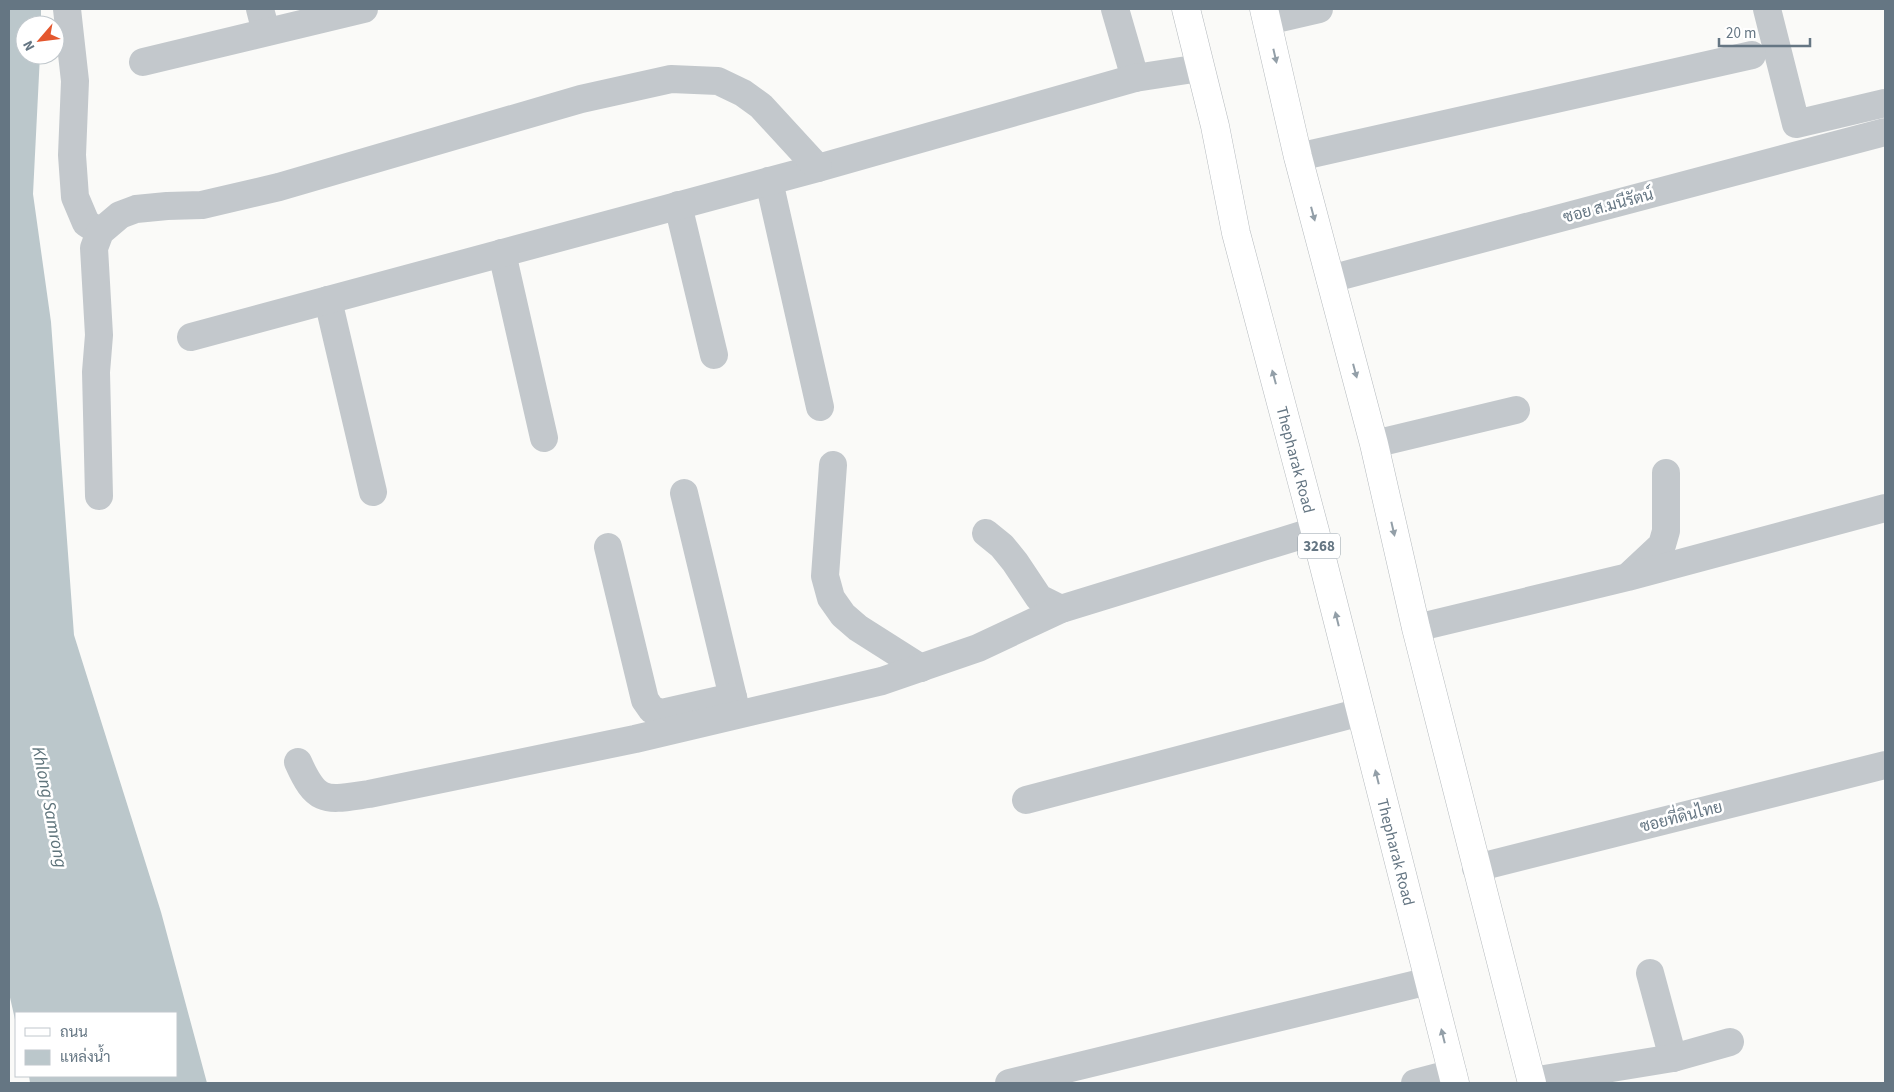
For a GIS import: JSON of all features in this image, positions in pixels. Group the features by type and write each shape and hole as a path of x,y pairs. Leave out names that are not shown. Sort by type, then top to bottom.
{"main road":[{"name":"Thepharak Road","path":"1186,9 1236,233 1315,531 1454,1078"},
{"path":"1265,15 1298,157 1374,444 1416,628 1532,1082"}],"street":[{"path":"68,9 75,81 72,156 75,197 86,223 100,232"},
{"path":"143,62 263,21 364,9"},
{"path":"1115,9 1135,78"},
{"path":"1265,15 1320,9"},
{"path":"1767,9 1796,124 1885,102"},
{"path":"1298,157 1752,55"},
{"path":"191,337 818,168 1135,78 1200,68"},
{"path":"99,496 96,372 99,336 94,248 100,232 120,215 136,209 202,205 234,199 581,99 672,79 718,81 743,93 761,106 818,168"},
{"name":"ซอย ส.มนีรัตน์","path":"1330,278 1885,132"},
{"path":"769,181 820,407"},
{"path":"678,205 714,355"},
{"path":"502,253 544,438"},
{"path":"328,300 373,492"},
{"path":"1374,444 1516,410"},
{"path":"832,465 825,576 831,598 842,615 858,628 921,668"},
{"path":"1628,577 1662,545 1666,531 1666,473"},
{"path":"684,493 735,706"},
{"path":"1416,628 1628,577 1885,508"},
{"path":"608,547 645,700 652,710 662,713 735,706 882,681 978,648 1061,609 1315,531"},
{"path":"986,533 1002,546 1039,598 1061,609"},
{"path":"298,762 307,782 317,793 330,798 369,794 626,741 735,706"},
{"path":"1026,800 1361,712"},
{"name":"ซอยที่ดินไทย","path":"1476,868 1885,765"},
{"path":"1650,973 1674,1058"},
{"path":"1009,1083 1430,981"},
{"path":"1532,1082 1674,1058 1730,1042"},
{"path":"1415,1083 1454,1078"}],"water":[{"name":"Khlong Samrong","path":"9,9 41,9 41,15 15,15 15,65 39,65 33,194 51,322 74,635 161,912 207,1083 30,1083 29,1077 178,1077 178,1012 15,1012 15,1020 9,993"}]}
